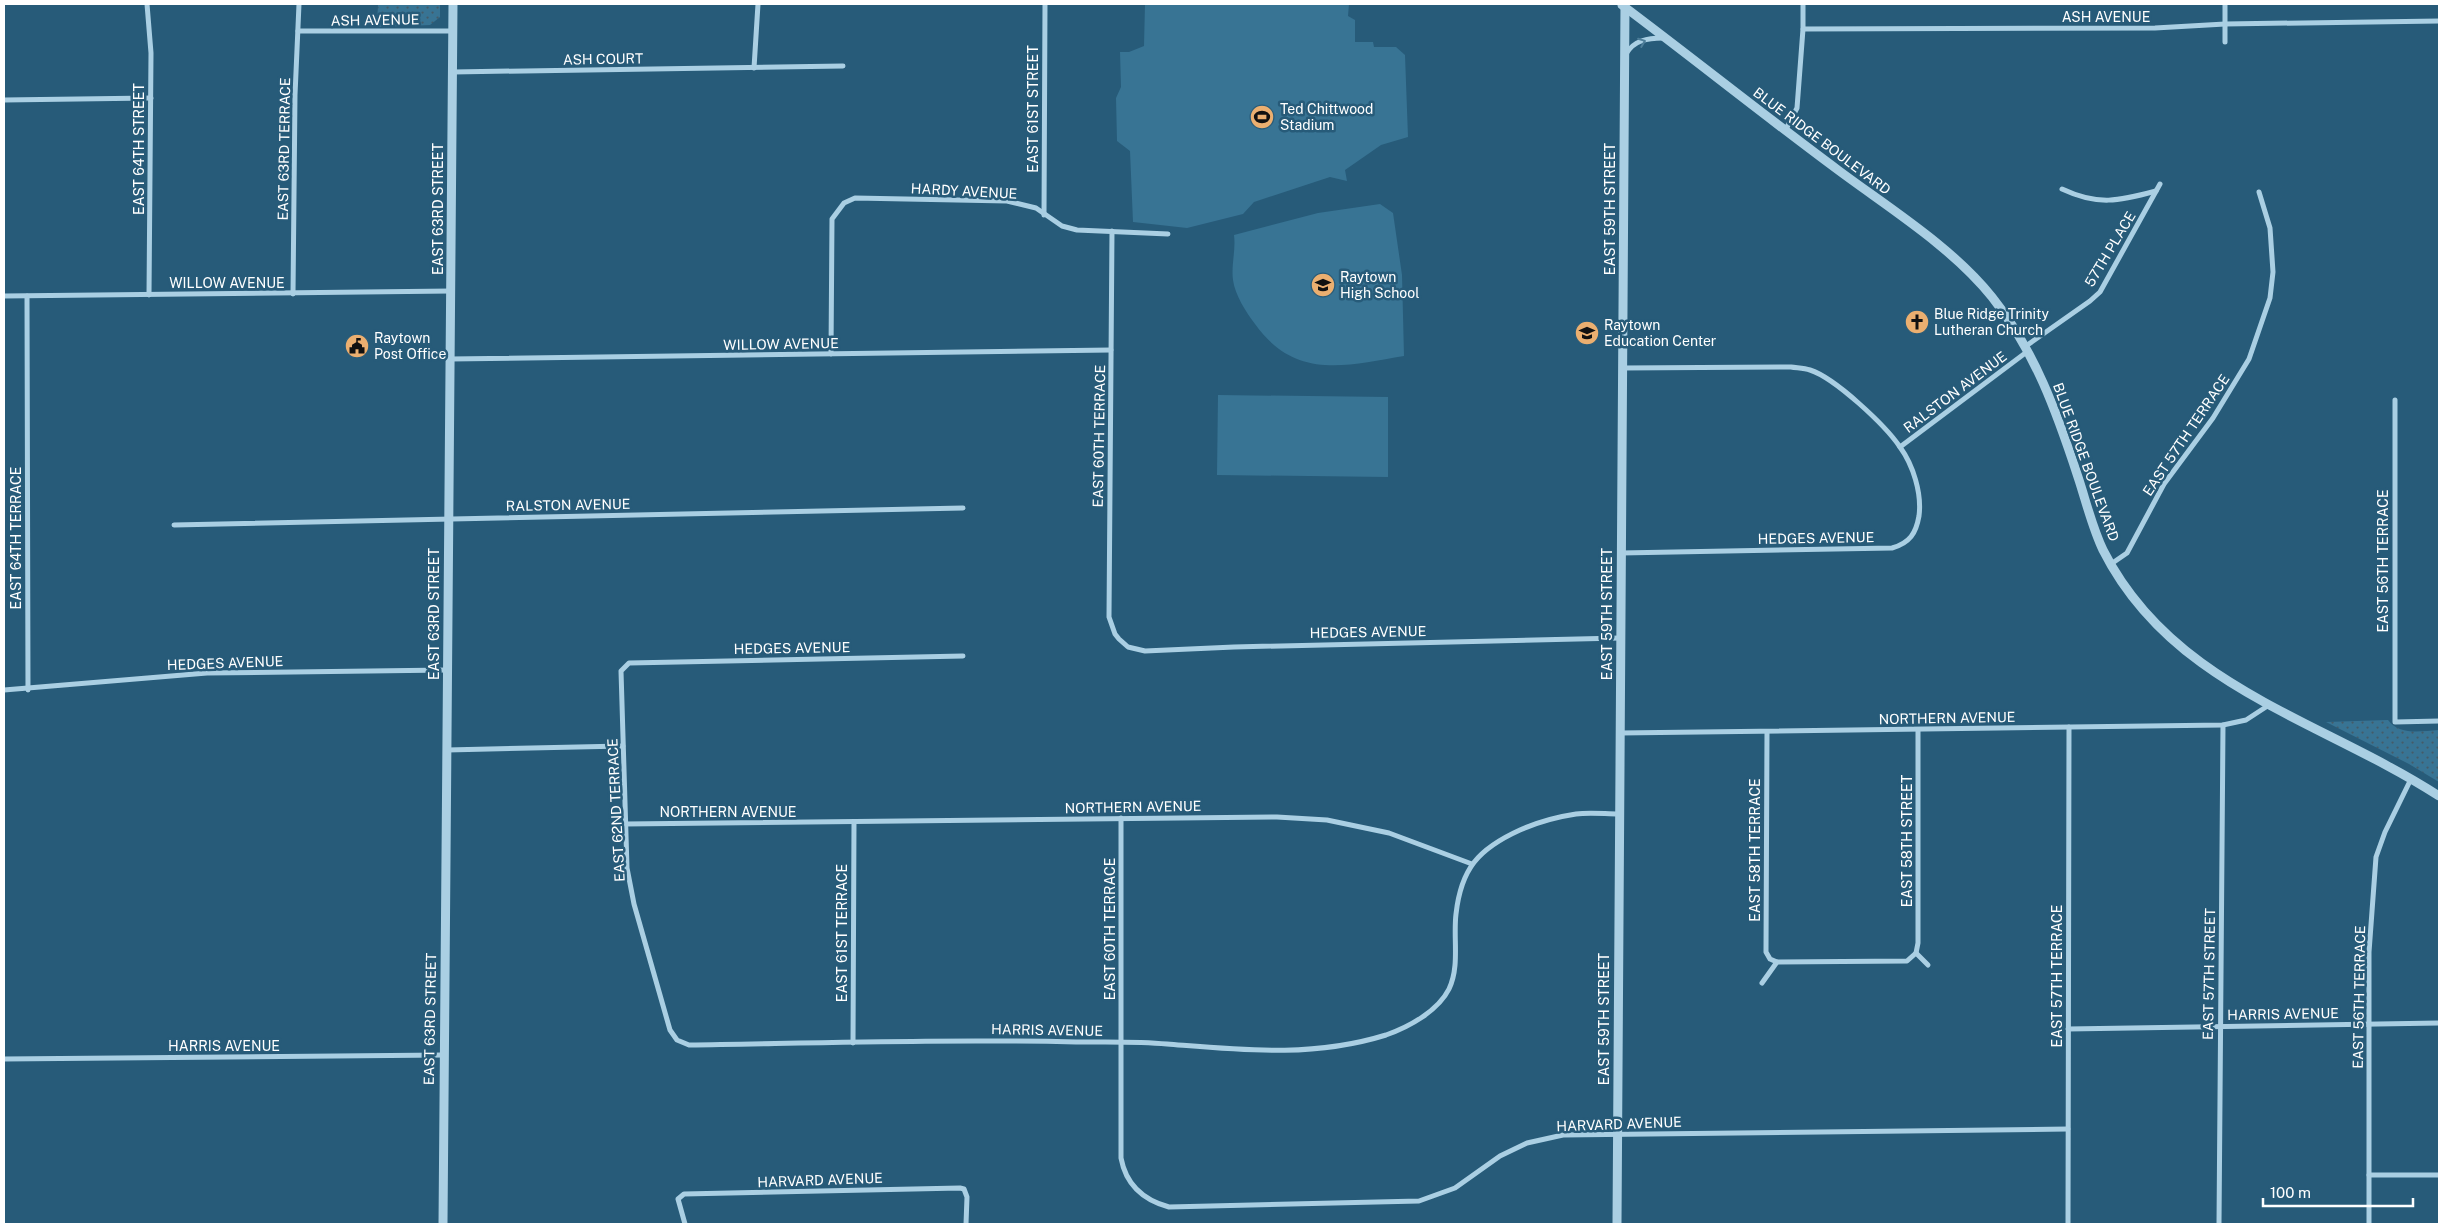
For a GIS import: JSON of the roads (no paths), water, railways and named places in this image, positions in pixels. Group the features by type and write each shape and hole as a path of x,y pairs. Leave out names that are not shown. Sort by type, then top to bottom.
{"street":[{"name":"EAST 64TH STREET","path":"147,4 151,53 149,295"},
{"name":"EAST 63RD TERRACE","path":"293,294 299,4"},
{"name":"EAST 63RD STREET","path":"442,1224 453,4"},
{"path":"754,68 758,4"},
{"name":"EAST 61ST STREET","path":"1044,215 1045,4"},
{"path":"1785,131 1797,108 1803,29 1802,4"},
{"path":"2224,42 2225,4"},
{"name":"BLUE RIDGE BOULEVARD","path":"1624,5 1785,131 1948,252 1991,296 2028,348 2056,412 2102,547 2111,564 2135,601 2178,647 2208,670 2411,778 2439,796"},
{"name":"EAST 59TH STREET","path":"1617,1224 1624,5"},
{"name":"ASH AVENUE","path":"1803,29 2155,28 2225,24 2439,21"},
{"name":"ASH AVENUE","path":"298,31 453,31"},
{"path":"1624,57 1630,47 1639,41 1665,38"},
{"name":"ASH COURT","path":"453,72 843,66"},
{"path":"4,100 151,98"},
{"name":"57TH PLACE","path":"2028,348 2100,292 2160,184"},
{"path":"2062,189 2081,198 2101,202 2124,200 2156,192"},
{"name":"EAST 57TH TERRACE","path":"2111,564 2126,553 2164,484 2213,418 2253,348 2270,298 2273,272 2270,228 2259,192"},
{"name":"HARDY AVENUE","path":"831,354 832,219 844,203 864,197 1007,202 1036,208 1062,226 1077,230 1168,234"},
{"name":"EAST 60TH TERRACE","path":"1112,231 1108,617 1119,639"},
{"name":"WILLOW AVENUE","path":"4,296 451,291"},
{"name":"EAST 64TH TERRACE","path":"27,296 28,690"},
{"name":"RALSTON AVENUE","path":"1622,368 1791,367 1810,370 1826,378 1852,398 1900,447 2028,348"},
{"name":"WILLOW AVENUE","path":"450,359 1111,350"},
{"name":"EAST 56TH TERRACE","path":"2394,400 2395,722 2439,722"},
{"name":"HEDGES AVENUE","path":"1621,553 1892,548 1901,546 1917,530 1920,508 1915,478 1900,447"},
{"name":"RALSTON AVENUE","path":"174,525 963,508"},
{"name":"HEDGES AVENUE","path":"1119,639 1128,647 1145,651 1234,646 1620,638"},
{"name":"HEDGES AVENUE","path":"623,667 630,662 963,656"},
{"name":"EAST 62ND TERRACE","path":"623,667 621,671 627,868 634,904 674,1035"},
{"name":"HEDGES AVENUE","path":"4,690 28,690 207,673 447,670"},
{"name":"NORTHERN AVENUE","path":"1620,733 2223,725 2246,720 2269,704"},
{"name":"EAST 57TH STREET","path":"2219,1224 2223,725"},
{"name":"EAST 57TH TERRACE","path":"2068,1224 2069,727"},
{"name":"EAST 58TH STREET","path":"1916,952 1918,943 1918,730"},
{"name":"EAST 58TH TERRACE","path":"1767,732 1766,952 1770,959 1777,962"},
{"path":"447,750 623,746"},
{"name":"EAST 56TH TERRACE","path":"2369,1224 2370,952 2376,857 2385,832 2411,778"},
{"path":"1472,864 1483,851 1498,840 1540,821 1578,813 1619,814"},
{"name":"NORTHERN AVENUE","path":"625,824 1025,821 1277,816 1327,820 1389,833 1472,864"},
{"name":"EAST 60TH TERRACE","path":"1121,818 1121,1158 1129,1181 1134,1187"},
{"name":"EAST 61ST TERRACE","path":"853,1043 854,822"},
{"name":"HARRIS AVENUE","path":"674,1035 677,1040 688,1045 1012,1040 1164,1043 1238,1051 1295,1050 1360,1041 1386,1035 1418,1019 1441,1003 1451,986 1455,967 1455,924 1458,894 1472,864"},
{"path":"1762,983 1777,962 1907,960 1916,952 1928,965"},
{"name":"HARRIS AVENUE","path":"2068,1029 2439,1023"},
{"name":"HARRIS AVENUE","path":"4,1059 444,1055"},
{"name":"HARVARD AVENUE","path":"1134,1187 1142,1196 1154,1203 1169,1207 1410,1202 1439,1195 1455,1188 1500,1156 1527,1142 1563,1135 2068,1129"},
{"path":"2369,1175 2439,1174"},
{"name":"HARVARD AVENUE","path":"685,1224 678,1199 684,1194 964,1189 967,1197 966,1224"}],"place":[{"name":"Ted Chittwood Stadium","path":"1262,117"},
{"name":"Raytown High School","path":"1323,285"},
{"name":"Blue Ridge Trinity Lutheran Church","path":"1917,322"},
{"name":"Raytown Education Center","path":"1587,333"},
{"name":"Raytown Post Office","path":"357,346"}]}
